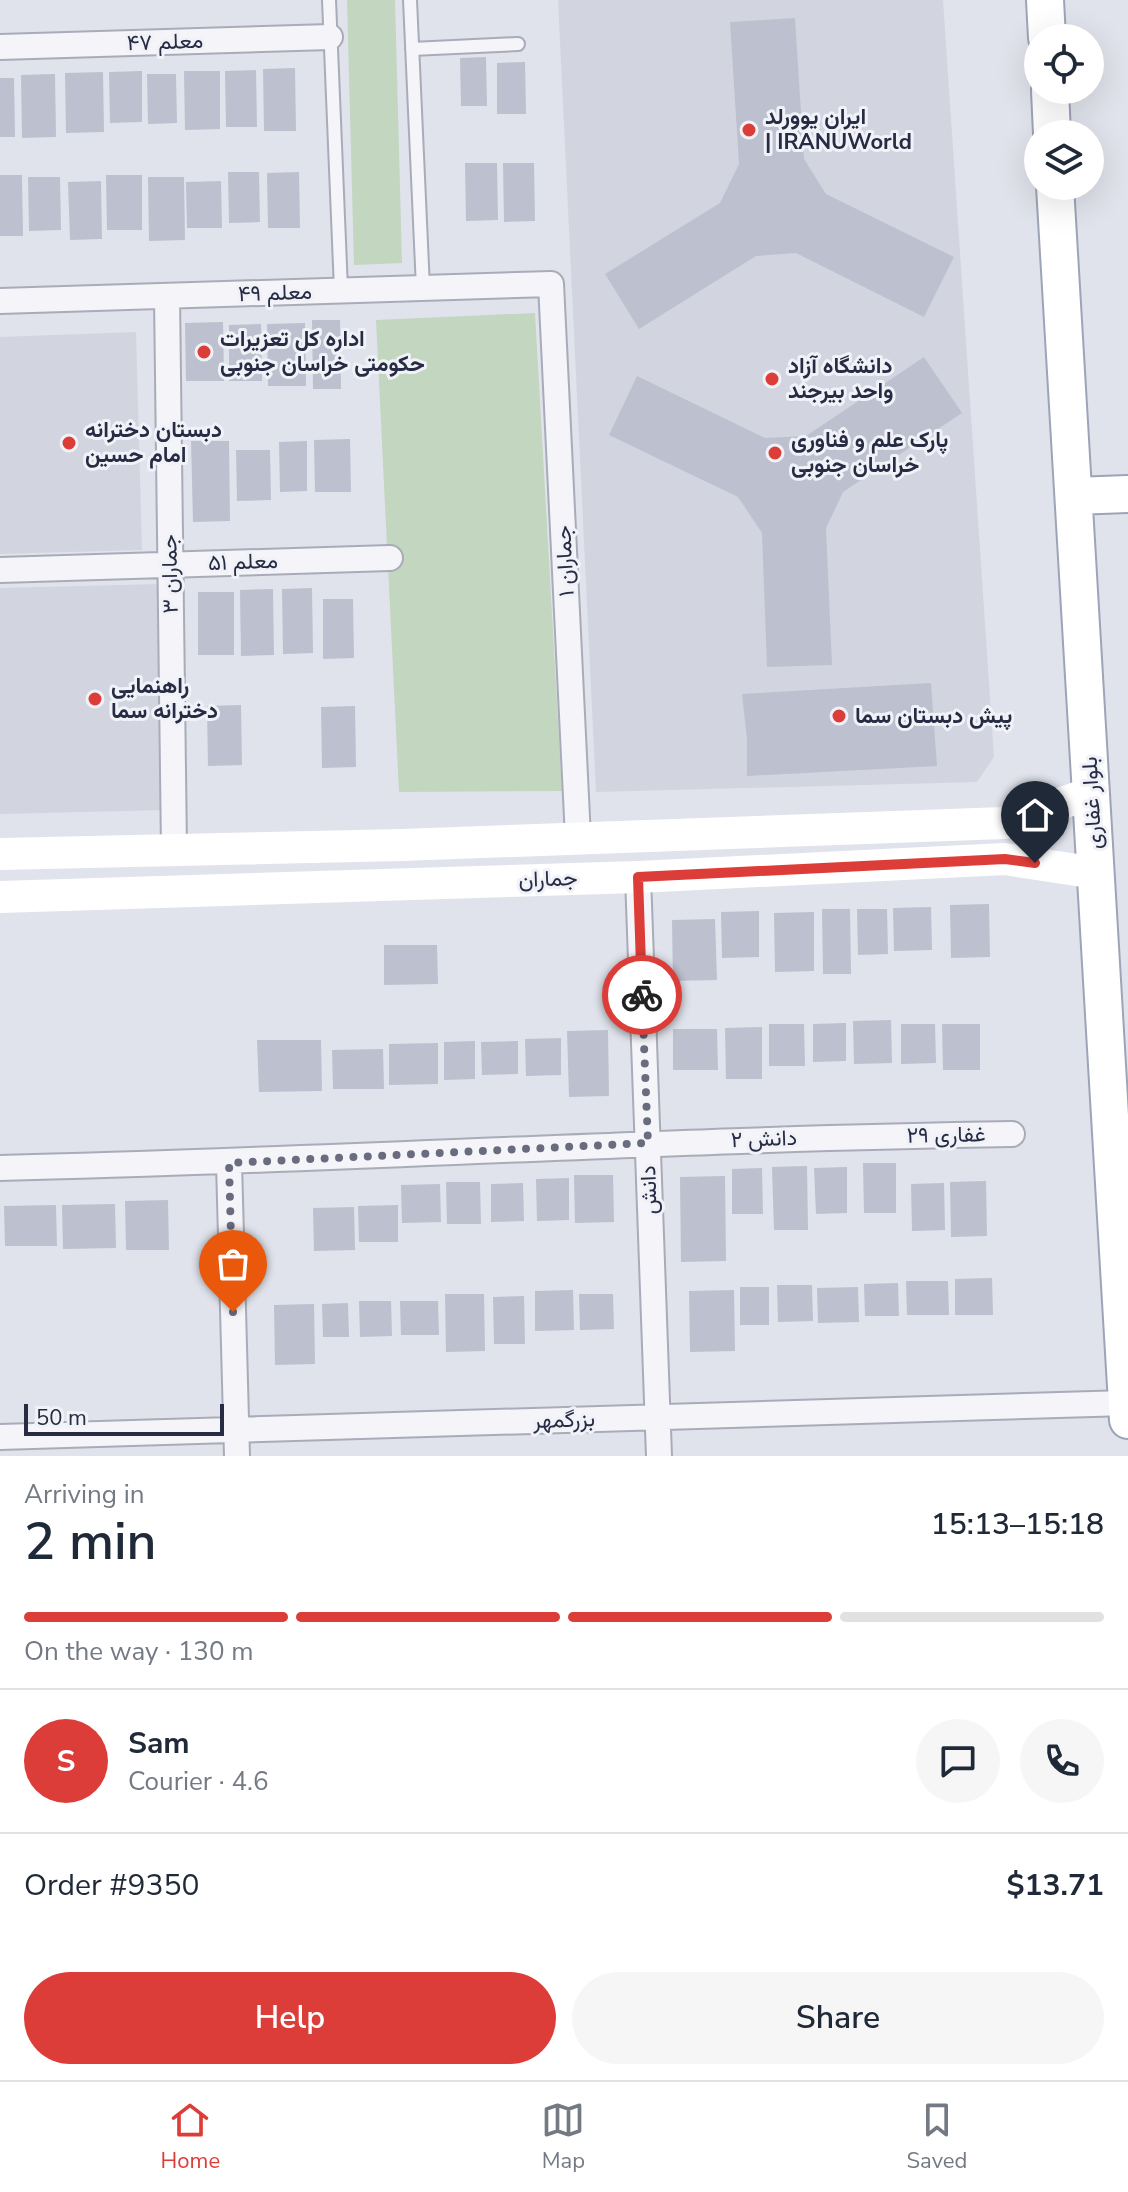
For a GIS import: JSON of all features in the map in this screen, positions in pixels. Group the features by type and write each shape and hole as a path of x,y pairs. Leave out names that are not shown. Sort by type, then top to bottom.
{"main road":[{"path":"1045,0 1046,24"},
{"name":"بلوار غفاری","path":"1056,200 1128,1420"},
{"path":"1074,496 1128,494"}],"street":[{"name":"معلم ۴۷","path":"0,47 330,37"},
{"name":"معلم ۴۹","path":"0,301 551,284"},
{"name":"جماران ۱","path":"551,284 578,838"},
{"name":"جماران ۳","path":"167,297 174,850"},
{"name":"معلم ۵۱","path":"0,570 390,558"},
{"name":"جماران","path":"0,854 1004,823 1091,793"},
{"path":"938,826 940,862"},
{"name":"جماران","path":"0,897 638,877 1005,859 1096,873"},
{"name":"دانش","path":"638,877 659,1456"},
{"name":"غفاری ۲۹","path":"880,1136 1012,1134"},
{"name":"دانش ۲","path":"0,1168 229,1163 648,1143 880,1136"},
{"path":"229,1163 237,1456"},
{"name":"بزرگمهر","path":"0,1437 1127,1403"}],"lane":[{"path":"329,0 341,290"},
{"path":"410,0 423,288"},
{"path":"412,49 518,44"}],"shaded area":[{"name":"دانشگاه آزاد واحد بیرجند","path":"558,0 943,0 994,757 977,782 596,792"},
{"name":"دبستان دخترانه امام حسین","path":"136,332 142,550 0,554 0,337"},
{"name":"راهنمایی دخترانه سما","path":"162,584 166,810 0,814 0,588"}],"green space":[{"path":"347,0 395,0 402,263 354,265"},
{"path":"535,313 562,791 399,792 376,320"}],"building":[{"path":"795,18 804,159 826,194 954,257 924,317 796,253 756,256 639,329 605,274 720,203 739,164 730,22"},
{"path":"486,57 487,106 461,106 460,58"},
{"path":"525,62 526,114 497,114 497,63"},
{"path":"295,68 296,131 264,131 263,69"},
{"path":"256,70 257,127 226,127 225,71"},
{"path":"142,71 142,122 110,123 109,72"},
{"path":"184,71 220,71 220,129 185,130"},
{"path":"103,72 104,132 66,133 65,73"},
{"path":"55,74 56,137 22,138 21,75"},
{"path":"147,74 176,74 177,123 148,124"},
{"path":"0,78 14,78 15,137 0,137"},
{"path":"465,163 497,163 498,220 466,221"},
{"path":"503,163 534,163 535,221 504,222"},
{"path":"228,172 259,172 260,222 229,223"},
{"path":"299,172 300,228 268,228 267,173"},
{"path":"0,175 22,175 23,236 0,236"},
{"path":"106,175 142,175 142,230 107,230"},
{"path":"28,177 60,177 61,230 29,231"},
{"path":"148,177 184,177 185,240 149,241"},
{"path":"101,181 102,239 70,240 68,182"},
{"path":"221,181 222,228 187,228 186,182"},
{"path":"312,320 340,320 341,389 313,389"},
{"name":"اداره کل تعزیرات حکومتی خراسان جنوبی","path":"223,322 224,381 186,381 185,323"},
{"path":"305,323 306,386 268,386 267,324"},
{"path":"261,324 262,381 229,381 229,325"},
{"path":"924,357 962,413 843,492 826,528 832,665 767,667 762,533 738,497 609,435 637,376 765,438 806,436"},
{"path":"350,439 351,492 315,492 314,440"},
{"path":"191,441 229,441 230,521 193,522"},
{"path":"307,441 307,491 280,492 279,442"},
{"path":"236,450 270,450 271,500 237,501"},
{"path":"312,588 313,653 283,654 282,589"},
{"path":"273,589 274,655 241,656 240,590"},
{"path":"198,592 234,592 234,655 198,655"},
{"path":"323,599 353,599 354,658 323,659"},
{"name":"پیش دبستان سما","path":"931,683 937,766 747,776 742,694"},
{"path":"241,705 242,765 208,766 207,706"},
{"path":"355,706 356,767 322,768 321,707"},
{"path":"989,904 990,957 951,958 950,905"},
{"path":"931,907 932,950 894,951 893,908"},
{"path":"822,909 850,909 851,974 823,974"},
{"path":"857,909 887,909 888,954 858,955"},
{"path":"759,911 759,957 722,958 721,912"},
{"path":"814,912 814,971 775,972 774,913"},
{"path":"715,919 717,980 673,981 672,920"},
{"path":"384,945 437,945 438,984 384,985"},
{"path":"891,1020 892,1063 854,1064 853,1021"},
{"path":"846,1023 846,1061 813,1062 813,1024"},
{"path":"769,1024 804,1024 805,1066 769,1066"},
{"path":"901,1024 935,1024 936,1063 901,1064"},
{"path":"942,1024 980,1024 980,1070 943,1070"},
{"path":"762,1027 762,1079 726,1079 725,1028"},
{"path":"673,1029 717,1029 718,1070 673,1070"},
{"path":"608,1030 609,1096 569,1097 567,1031"},
{"path":"561,1038 561,1075 526,1076 525,1039"},
{"path":"257,1040 321,1040 322,1091 259,1092"},
{"path":"475,1041 475,1079 444,1080 444,1042"},
{"path":"518,1041 518,1074 482,1075 481,1042"},
{"path":"438,1043 438,1084 389,1085 389,1044"},
{"path":"383,1049 384,1089 333,1089 332,1050"},
{"path":"863,1163 896,1163 896,1213 864,1213"},
{"path":"807,1166 808,1230 774,1230 772,1167"},
{"path":"847,1167 847,1213 816,1214 814,1168"},
{"path":"762,1168 763,1214 732,1214 732,1169"},
{"path":"574,1175 613,1175 614,1222 575,1223"},
{"path":"725,1176 726,1261 681,1262 680,1177"},
{"path":"569,1178 569,1220 537,1221 536,1179"},
{"path":"986,1181 987,1236 951,1237 950,1182"},
{"path":"446,1182 480,1182 481,1224 447,1224"},
{"path":"523,1183 524,1221 491,1222 491,1184"},
{"path":"944,1183 945,1230 912,1231 911,1184"},
{"path":"440,1184 441,1222 402,1223 401,1185"},
{"path":"168,1200 169,1250 126,1250 125,1201"},
{"path":"115,1204 116,1248 63,1249 62,1205"},
{"path":"56,1205 57,1246 5,1246 4,1206"},
{"path":"398,1205 398,1242 359,1242 358,1206"},
{"path":"354,1207 355,1250 314,1251 313,1208"},
{"path":"992,1278 993,1315 955,1315 955,1279"},
{"path":"906,1281 948,1281 949,1315 907,1315"},
{"path":"898,1283 899,1316 865,1316 864,1284"},
{"path":"777,1285 812,1285 813,1321 778,1322"},
{"path":"740,1287 769,1287 769,1325 740,1325"},
{"path":"858,1287 859,1322 818,1323 817,1288"},
{"path":"573,1290 574,1330 535,1331 535,1291"},
{"path":"734,1290 735,1351 690,1352 689,1291"},
{"path":"445,1294 484,1294 485,1351 446,1352"},
{"path":"579,1294 613,1294 614,1329 580,1330"},
{"path":"524,1296 525,1344 494,1344 493,1297"},
{"path":"359,1301 391,1301 392,1336 360,1337"},
{"path":"400,1301 438,1301 439,1335 401,1335"},
{"path":"348,1303 349,1337 323,1337 322,1304"},
{"path":"314,1304 315,1364 275,1365 274,1305"}],"way so far":[{"path":"233,1312 229,1163 648,1143 642,995"}],"place":[{"name":"ایران یوورلد | IRANUWorld","path":"749,130"},
{"name":"اداره کل تعزیرات حکومتی خراسان جنوبی","path":"204,352"},
{"name":"دانشگاه آزاد واحد بیرجند","path":"772,379"},
{"name":"دبستان دخترانه امام حسین","path":"69,443"},
{"name":"پارک علم و فناوری خراسان جنوبی","path":"775,453"},
{"name":"راهنمایی دخترانه سما","path":"95,699"},
{"name":"پیش دبستان سما","path":"839,716"}],"route":[{"path":"642,995 638,877 1005,859 1035,863"}]}
